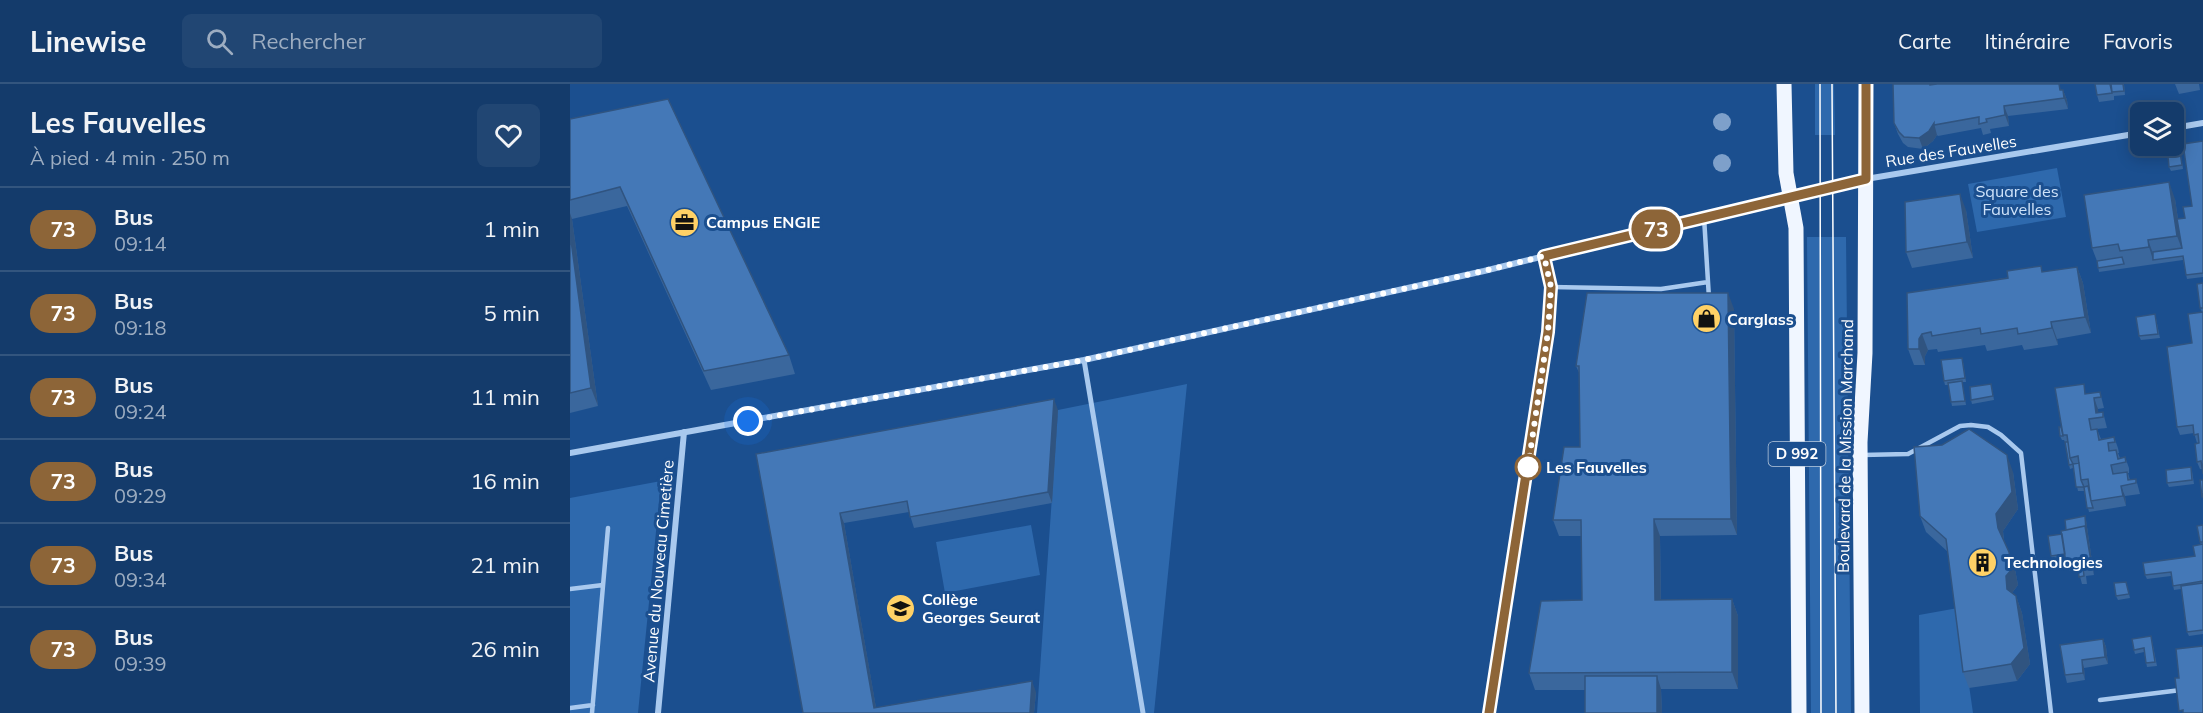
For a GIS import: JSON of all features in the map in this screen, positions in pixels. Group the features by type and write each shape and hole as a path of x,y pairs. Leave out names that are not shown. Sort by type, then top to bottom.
{"main road":[{"name":"D 992","path":"1784,84 1786,163 1796,228 1799,713"},
{"name":"Boulevard de la Mission Marchand","path":"1862,713 1860,454 1865,353 1866,84"}],"street":[{"path":"2184,126 2203,123"},
{"name":"Rue des Fauvelles","path":"570,453 1084,360 1484,271 1866,179 2130,136"},
{"path":"1490,713 1548,332 1551,287 1544,256"},
{"path":"1084,360 1143,713"},
{"name":"Avenue du Nouveau Cimetière","path":"658,713 684,432"}],"lane":[{"path":"1704,217 1710,300"},
{"path":"1551,287 1661,289 1708,282"},
{"path":"1860,454 1908,454 1960,426 1971,425 1988,428 2001,435 2021,453 2051,713"},
{"path":"592,713 608,528"},
{"path":"570,589 603,585"},
{"path":"2100,700 2185,690"},
{"path":"570,708 593,705"}],"green space":[{"path":"1815,84 1834,84 1835,135 1815,135"},
{"name":"Square des Fauvelles","path":"2057,168 2066,217 1977,232 1968,184"},
{"path":"1807,237 1846,237 1851,713 1811,713"},
{"path":"1187,384 1154,713 1037,713 1058,410"},
{"path":"661,481 638,713 570,713 570,498"},
{"path":"1031,525 1040,575 945,593 936,542"},
{"path":"1958,608 1973,713 1920,713 1919,615"}],"building":[{"path":"1893,84 2059,84 2064,98 2004,106 2005,115 1986,119 1987,122 1979,124 1979,117 1934,125 1934,123 1929,131 1919,138 1904,137 1894,123"},
{"path":"2095,84 2110,84 2112,93 2097,95"},
{"path":"2111,84 2123,84 2124,91 2112,92"},
{"path":"668,99 789,355 704,371 620,187 570,200 570,119"},
{"path":"2203,141 2203,273 2186,275 2183,256 2153,260 2153,252 2182,248 2177,219 2185,218 2183,207 2192,206 2184,144"},
{"path":"2168,156 2181,156 2182,165 2169,167"},
{"path":"2169,182 2177,236 2148,240 2149,247 2120,251 2118,244 2092,248 2084,195"},
{"path":"1960,194 1967,242 1906,252 1905,202"},
{"path":"570,233 591,388 570,393"},
{"path":"2122,257 2124,264 2098,268 2097,261"},
{"path":"2041,266 2042,272 2077,267 2085,317 2051,322 2052,328 2018,334 2017,328 1981,334 1980,328 1932,336 1931,332 1922,334 1919,339 1919,349 1908,349 1907,293 2008,278 2007,271"},
{"path":"2203,283 2203,308 2200,308 2197,284"},
{"name":"Carglass","path":"1587,293 1728,293 1731,519 1654,519 1655,600 1732,599 1732,672 1529,673 1541,601 1582,600 1581,520 1553,520 1564,447 1580,447 1579,366 1576,366"},
{"path":"2203,312 2203,474 2201,461 2197,462 2195,444 2199,443 2198,434 2194,435 2193,425 2177,427 2167,347 2192,343 2188,314"},
{"path":"2155,314 2158,334 2139,336 2136,317"},
{"path":"1962,358 1965,378 1944,381 1941,360"},
{"path":"1962,381 1965,401 1951,402 1948,383"},
{"path":"1991,384 1993,396 1971,400 1970,387"},
{"path":"2084,384 2085,394 2100,392 2101,397 2094,398 2096,413 2103,412 2103,417 2089,419 2091,430 2097,429 2099,440 2114,437 2115,442 2108,443 2109,451 2116,450 2118,459 2125,457 2126,462 2111,465 2113,474 2127,472 2128,480 2136,479 2136,483 2121,486 2123,496 2091,501 2088,479 2081,480 2078,456 2070,458 2067,435 2063,435 2055,388"},
{"path":"1054,399 1048,492 910,517 907,501 840,513 874,708 1032,681 1030,713 803,713 756,454"},
{"name":"Technologies","path":"1969,429 2007,455 2012,492 1996,514 1998,528 2009,552 2012,569 2006,576 2007,589 2016,596 2024,648 2011,664 1963,672 1946,539 1920,516 1914,447 1942,445"},
{"path":"2065,442 2068,442 2073,464 2069,465"},
{"path":"2079,463 2084,487 2076,487 2073,464"},
{"path":"2191,467 2192,480 2167,483 2166,470"},
{"path":"2200,480 2203,480 2203,497 2202,497"},
{"path":"2088,486 2093,508 2087,508 2084,487"},
{"path":"2085,516 2086,530 2085,526 2066,530 2065,520"},
{"path":"2203,525 2203,542 2200,542 2197,526"},
{"path":"2085,526 2092,567 2083,568 2084,576 2079,577 2077,561 2066,563 2061,531"},
{"path":"2062,534 2065,554 2051,556 2048,536"},
{"path":"2203,544 2203,581 2173,586 2171,572 2145,575 2143,563 2195,556 2193,546"},
{"path":"2126,582 2129,594 2116,596 2114,583"},
{"path":"2203,583 2203,630 2187,632 2181,586"},
{"path":"2151,636 2155,662 2146,663 2144,648 2134,650 2132,639"},
{"path":"2103,639 2105,657 2082,660 2083,673 2065,675 2060,645"},
{"path":"2203,646 2203,713 2183,713 2183,710 2179,711 2175,678 2179,678 2176,649"},
{"path":"1585,676 1657,676 1657,713 1585,713"}],"tram line":[{"path":"1820,84 1821,713"},
{"path":"1832,84 1836,713"}],"bus line":[{"name":"73","path":"1489,713 1548,332 1551,287 1544,256 1866,179 1866,84"}],"place":[{"name":"Campus ENGIE","path":"685,222"},
{"name":"Carglass","path":"1706,319"},
{"name":"Les Fauvelles","path":"1528,467"},
{"name":"Technologies","path":"1983,562"},
{"name":"Collège Georges Seurat","path":"901,608"}],"route":[{"path":"748,421 1084,360 1544,256 1551,287 1548,332 1528,467"}]}
